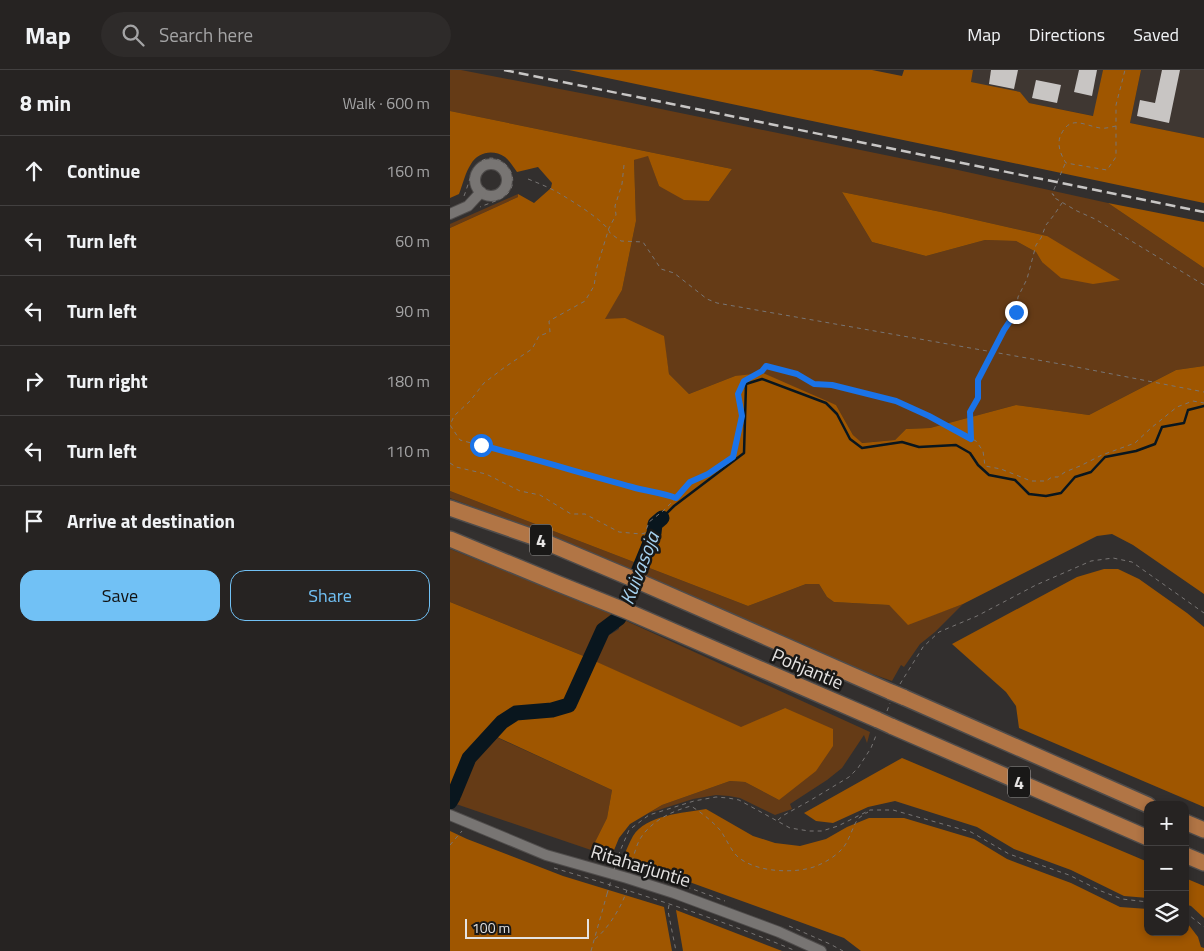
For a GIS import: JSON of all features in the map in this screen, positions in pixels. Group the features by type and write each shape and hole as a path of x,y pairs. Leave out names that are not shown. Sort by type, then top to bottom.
{"highway":[{"name":"Pohjantie","path":"450,508 536,538 1144,803"},
{"name":"Pohjantie","path":"450,539 623,610 1144,836"},
{"path":"1189,824 1204,830"},
{"path":"1189,857 1204,863"}],"street":[{"path":"450,214 468,206 482,192"},
{"name":"Ritaharjuntie","path":"450,815 465,826 546,855 627,878 693,900 779,932 820,951"}],"path":[{"path":"1116,126 1102,129 1089,124 1073,123 1065,127 1059,140 1060,154 1066,163 1107,170 1116,157 1116,126 1116,105 1125,70"},
{"path":"1066,163 1052,194 1054,195 1053,198 1095,219 1204,285"},
{"path":"624,165 622,184 615,206 616,215 609,228 597,267 594,286 585,301 550,321 550,332 539,336 532,349 484,383 470,401 454,416 450,425 460,440 676,498"},
{"path":"528,179 557,192 584,209 609,228 610,233 621,241 644,242 661,269 674,274 707,299 717,303 1204,392"},
{"path":"971,439 970,412 978,398 978,380 1004,330 1016,312 1018,297 1027,279 1036,245 1046,225 1062,203"},
{"path":"450,463 456,467 486,474 520,491 540,495 571,514 585,514 619,532 641,534 645,533 649,522 663,511 690,482 708,474 733,457 742,416 738,394 744,381 762,371 766,366 797,374 814,384 832,385 896,401 929,416 976,442 983,451 985,466 1001,469 1031,481 1046,482 1052,477 1058,477 1102,455 1135,443 1177,408 1192,401 1204,403"},
{"path":"777,821 849,777 858,768 871,748 904,675 923,647 939,632 976,616 1036,585 1091,561 1112,558 1132,562 1204,612"},
{"path":"590,951 618,856 629,830 649,816 694,801 716,797 739,800 790,828 809,831 822,831 838,826 870,810 894,810 971,832 1009,854 1069,875 1108,894 1122,899 1144,902"},
{"path":"664,816 674,810 691,806 701,812 720,830 736,856 767,870 788,871 806,869 823,864 843,849 857,820 870,810"},
{"path":"627,878 640,840 648,829 672,808"},
{"path":"450,845 465,826"},
{"path":"595,939 620,907 627,890"},
{"path":"676,951 668,911 670,904 796,951"},
{"path":"1189,915 1204,927"}],"shaded area":[{"path":"450,70 461,70 958,170 1108,203 1204,268 1204,366 1176,370 1089,415 1016,405 930,428 906,429 895,440 861,443 853,435 836,405 735,376 689,394 669,374 663,336 604,320 622,290 636,221 634,160 648,155 659,186 709,201 732,169 450,111","holes":["842,192 1047,236 1042,262 1036,252 1016,241 985,240 926,256 872,242"]},
{"path":"569,70 872,70 902,76 904,70 973,70 971,82 1020,92 1029,103 1093,116 1103,70 1141,70 1130,123 1204,138 1204,203"},
{"path":"973,70 1103,70 1094,116 1029,103 971,82"},
{"path":"1141,70 1204,70 1204,138 1130,123"},
{"path":"450,111 732,169 709,201 684,200 659,186 648,156 634,160 636,221 622,290 605,319 625,318 664,336 669,374 689,394 735,376 763,373 836,405 853,435 862,443 895,440 906,429 930,428 1016,405 1089,415 1176,370 1204,366 1204,594 1133,545 1112,534 1097,536 963,604 908,625 889,605 834,602 827,597 819,584 806,584 748,606 450,491 450,228 518,197 518,194 534,203 551,188 552,183 538,167 517,172 505,157 496,153 486,153 474,160 467,171 459,194 450,198"},
{"path":"842,192 1047,236 1120,280 1093,284 1061,278 1042,262 1036,252 1016,241 985,240 926,256 872,242"},
{"path":"518,194 518,197 450,228 450,224"},
{"path":"1108,203 1204,222 1204,268"},
{"path":"450,491 748,606 806,584 819,584 827,597 834,602 889,605 908,624 963,604 920,644 904,667 901,665 892,681 852,667 521,525 450,498"},
{"path":"450,549 614,615 611,621 601,628 586,657 450,602"},
{"path":"1104,569 1118,569 1139,579 1204,627 1204,807 1019,728 1016,706 1006,692 952,644 1077,577"},
{"path":"450,602 586,657 741,727 785,708 833,729 833,746 816,771 779,800 745,782 730,781 662,805 630,824 619,838 612,855 591,850 607,818 612,790 497,737 474,763 461,792 461,798 456,804 450,801"},
{"path":"622,619 870,732 867,743 864,735 842,768 790,804 792,809 775,815 740,798 716,795 693,799 649,813 662,805 730,781 745,782 779,800 785,708 741,728 592,660 606,637 619,629"},
{"path":"496,737 612,790 607,818 591,850 456,804 461,798 461,792 474,763"},
{"path":"902,758 1144,860 1144,898 1124,896 1071,870 1014,849 977,827 895,801 868,807 833,823 816,821 804,813"},
{"path":"706,809 753,836 775,843 800,846 826,839 847,827 869,818 904,818 974,839 1007,859 1071,883 1120,907 1144,909 1144,936 1189,936 1189,925 1198,937 1204,951 861,951 844,938 623,858 633,836 639,829 656,819"},
{"path":"450,831 563,876 664,907 672,951 450,951"},
{"path":"1189,880 1204,886 1204,918 1189,905"},
{"path":"676,910 782,951 683,951"}],"building":[{"path":"991,70 1018,70 1014,89 989,84"},
{"path":"1079,70 1097,70 1092,96 1074,92"},
{"path":"1162,70 1180,70 1169,123 1137,116 1140,100 1155,103"},
{"path":"1036,80 1061,85 1057,103 1032,98"}],"waterway":[{"name":"Kuivasoja","path":"662,518 674,506 744,453 746,384 762,379 826,403 837,414 850,439 862,448 902,442 919,447 956,445 970,453 978,465 989,475 1015,480 1029,494 1046,496 1061,493 1075,477 1091,472 1105,457 1136,451 1155,444 1162,427 1184,423 1188,410 1204,406"},
{"name":"Kuivasoja","path":"450,802 469,758 502,722 516,713 552,710 569,705 603,630 619,618 654,533 655,524 662,518"}],"railway":[{"path":"504,70 1204,212"}],"route":[{"path":"481,445 676,498 690,482 708,474 733,457 742,416 738,394 744,381 762,371 766,366 797,374 814,384 832,385 896,401 929,416 971,439 970,412 978,398 978,380 1004,330 1016,312"}]}
